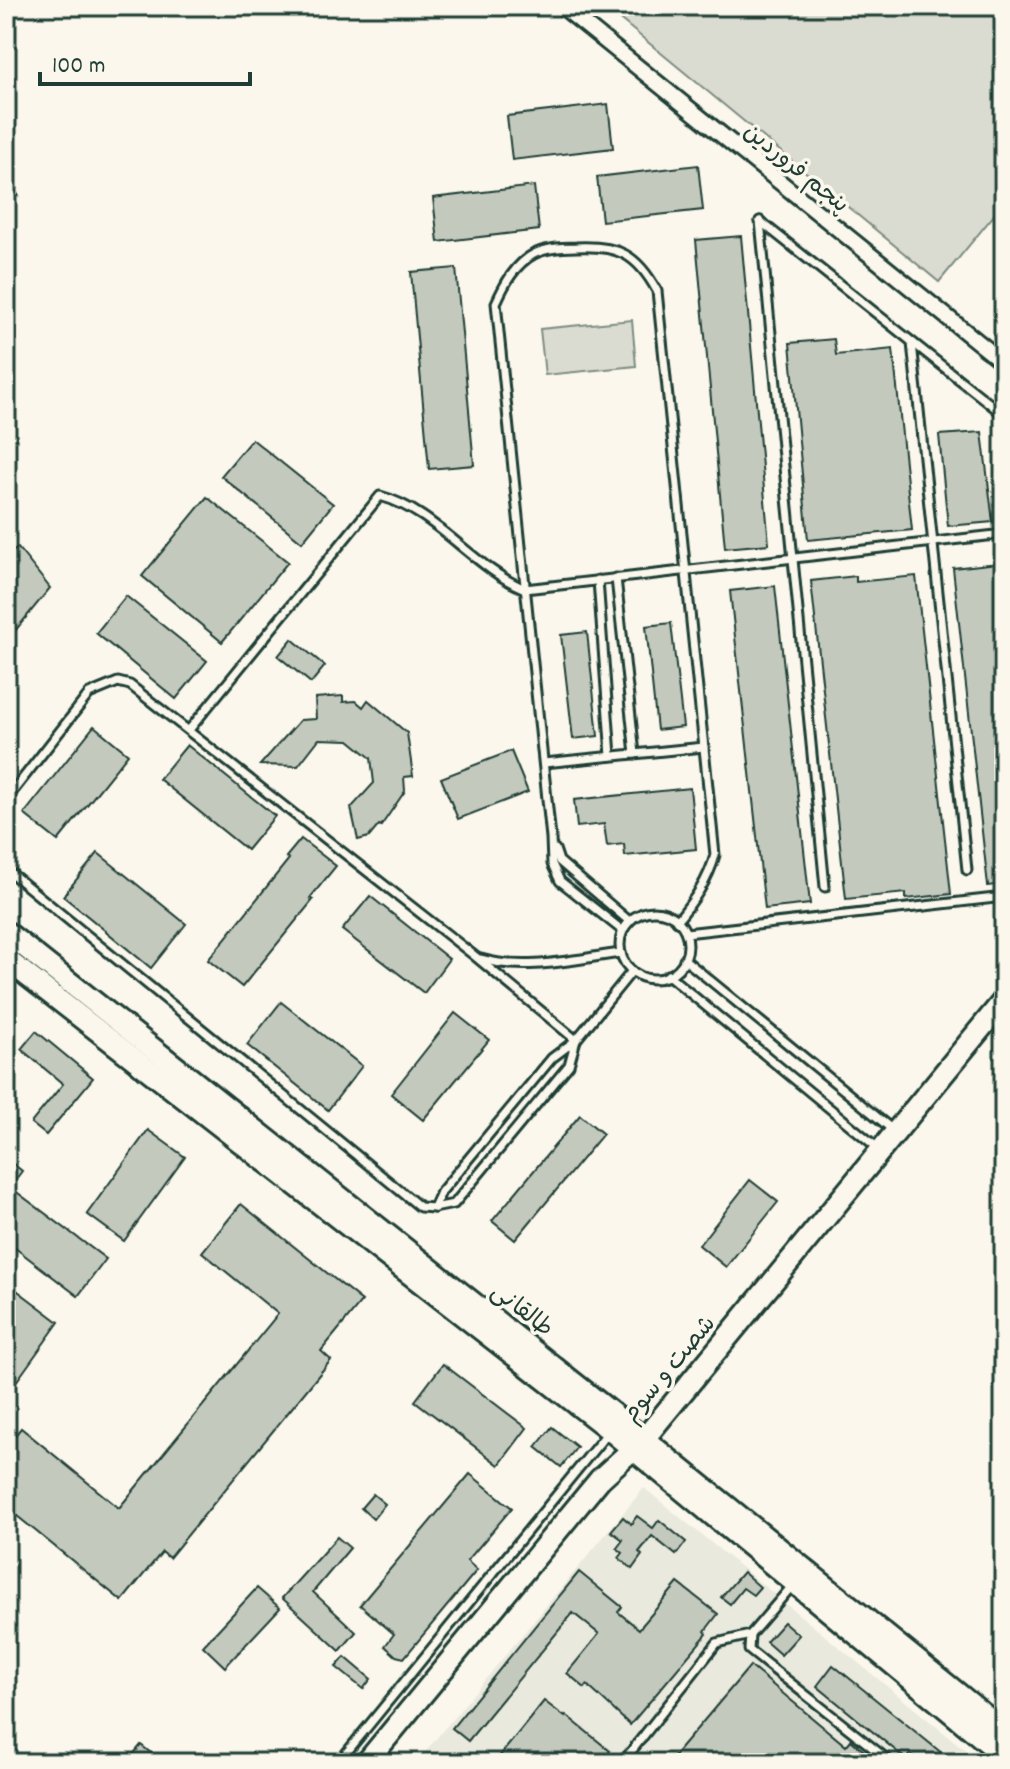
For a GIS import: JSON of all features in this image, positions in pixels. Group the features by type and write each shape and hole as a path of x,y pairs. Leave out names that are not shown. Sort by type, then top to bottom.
{"street":[{"name":"پنجم فروردین","path":"562,6 1004,363"},
{"name":"طالقانی","path":"6,932 639,1444 1004,1731"},
{"name":"طالقانی","path":"6,959 610,1430 639,1444 794,1584 1004,1756"},
{"name":"شصت و سوم","path":"366,1763 600,1479 639,1444 1004,1000"}],"lane":[{"path":"825,887 760,221 1004,415"},
{"path":"623,931 560,881 552,864 496,303 508,277 533,255 562,247 604,246 632,258 647,273 657,291 715,855 710,874 677,921"},
{"path":"912,343 967,870"},
{"path":"189,730 380,496 402,502 505,581 525,589 1004,534"},
{"path":"616,578 635,754"},
{"path":"598,580 611,756"},
{"path":"6,800 89,694 118,682 130,685 476,957 576,1040"},
{"path":"544,763 704,747"},
{"path":"551,838 559,861 629,921"},
{"path":"6,869 420,1207 454,1204 569,1065 576,1040"},
{"path":"686,933 1004,897"},
{"path":"649,911 661,911 677,921 686,933 688,944 684,959 673,972 653,978 632,971 621,953 623,931 629,921 649,911"},
{"path":"476,957 502,965 528,966 621,953"},
{"path":"684,959 896,1132"},
{"path":"434,1208 441,1192 552,1058 576,1040 632,971"},
{"path":"668,975 881,1150"},
{"path":"338,1763 610,1430"},
{"path":"622,1763 717,1643 750,1635 794,1584"},
{"path":"750,1635 749,1650 892,1763"}],"path":[{"path":"6,39 19,6"},
{"path":"6,179 21,200"}],"shaded area":[{"path":"604,6 1004,6 1004,203 939,282"},
{"path":"632,320 636,366 545,375 540,329"},
{"path":"644,1488 981,1763 416,1763"}],"building":[{"path":"608,104 613,148 512,160 507,116"},
{"path":"698,165 703,210 602,221 597,177"},
{"path":"534,186 539,230 438,242 433,198"},
{"path":"741,236 769,544 725,548 696,240"},
{"path":"456,268 474,465 429,469 411,272"},
{"path":"834,339 836,355 893,349 912,530 808,540 790,343"},
{"path":"982,432 993,522 948,526 939,435"},
{"path":"252,439 333,504 302,542 221,476"},
{"path":"207,497 288,562 222,642 142,576"},
{"path":"18,548 50,588 6,642 6,556"},
{"path":"998,563 1004,617 1004,884 988,886 953,568"},
{"path":"856,576 856,582 916,576 951,894 906,899 906,893 846,899 811,581"},
{"path":"775,586 810,904 765,909 730,591"},
{"path":"126,596 207,661 176,699 96,633"},
{"path":"671,623 683,727 657,730 646,626"},
{"path":"587,632 598,736 573,739 561,635"},
{"path":"292,639 325,666 311,683 278,656"},
{"path":"343,696 343,702 356,701 363,707 368,700 407,733 413,776 404,777 405,791 381,826 369,837 358,840 351,808 374,783 371,758 349,740 319,739 298,766 260,765 300,720 316,719 315,698"},
{"path":"94,726 128,754 58,841 24,814"},
{"path":"187,745 275,816 247,850 159,779"},
{"path":"511,751 528,792 458,819 441,778"},
{"path":"690,788 696,849 625,856 624,844 607,846 604,824 577,827 574,800"},
{"path":"301,839 336,866 310,898 313,900 242,987 208,960 289,859 286,857"},
{"path":"98,853 186,924 151,968 63,896"},
{"path":"370,896 449,959 424,993 342,930"},
{"path":"281,1002 362,1066 328,1110 247,1045"},
{"path":"455,1013 489,1040 423,1120 391,1094"},
{"path":"36,1031 93,1078 46,1135 31,1123 63,1084 21,1049"},
{"path":"580,1115 603,1134 515,1240 492,1221"},
{"path":"148,1130 185,1157 124,1241 87,1214"},
{"path":"6,1158 22,1171 10,1187 106,1259 78,1296 6,1241"},
{"path":"750,1180 778,1202 726,1267 699,1245"},
{"path":"241,1204 362,1301 321,1351 331,1360 169,1558 162,1552 122,1601 6,1507 6,1446 21,1428 119,1508 278,1314 202,1252"},
{"path":"6,1282 59,1322 6,1396"},
{"path":"443,1364 527,1428 499,1465 415,1401"},
{"path":"552,1427 577,1447 561,1467 536,1447"},
{"path":"470,1474 512,1508 467,1561 477,1570 404,1658 396,1656 385,1646 394,1634 360,1605"},
{"path":"373,1494 385,1504 373,1519 361,1508"},
{"path":"637,1516 653,1528 659,1520 686,1542 676,1555 652,1536 639,1552 642,1555 632,1569 619,1558 623,1553 617,1548 623,1540 611,1531 623,1517 631,1524"},
{"path":"337,1537 350,1548 313,1592 356,1632 340,1651 282,1598"},
{"path":"579,1572 622,1607 618,1612 639,1629 678,1583 718,1614 705,1631 707,1634 630,1725 587,1685 585,1688 567,1673 599,1634 573,1613 468,1741 452,1728"},
{"path":"743,1572 760,1587 753,1595 743,1588 730,1604 721,1597"},
{"path":"257,1588 280,1608 225,1667 203,1646"},
{"path":"784,1622 799,1635 781,1655 766,1642"},
{"path":"345,1657 371,1679 363,1689 336,1667"},
{"path":"833,1665 954,1763 921,1763 910,1754 906,1759 817,1686"},
{"path":"750,1666 846,1746 851,1740 878,1763 682,1763 674,1756"},
{"path":"544,1701 610,1751 600,1763 494,1763"},
{"path":"141,1745 163,1763 126,1763"}]}
